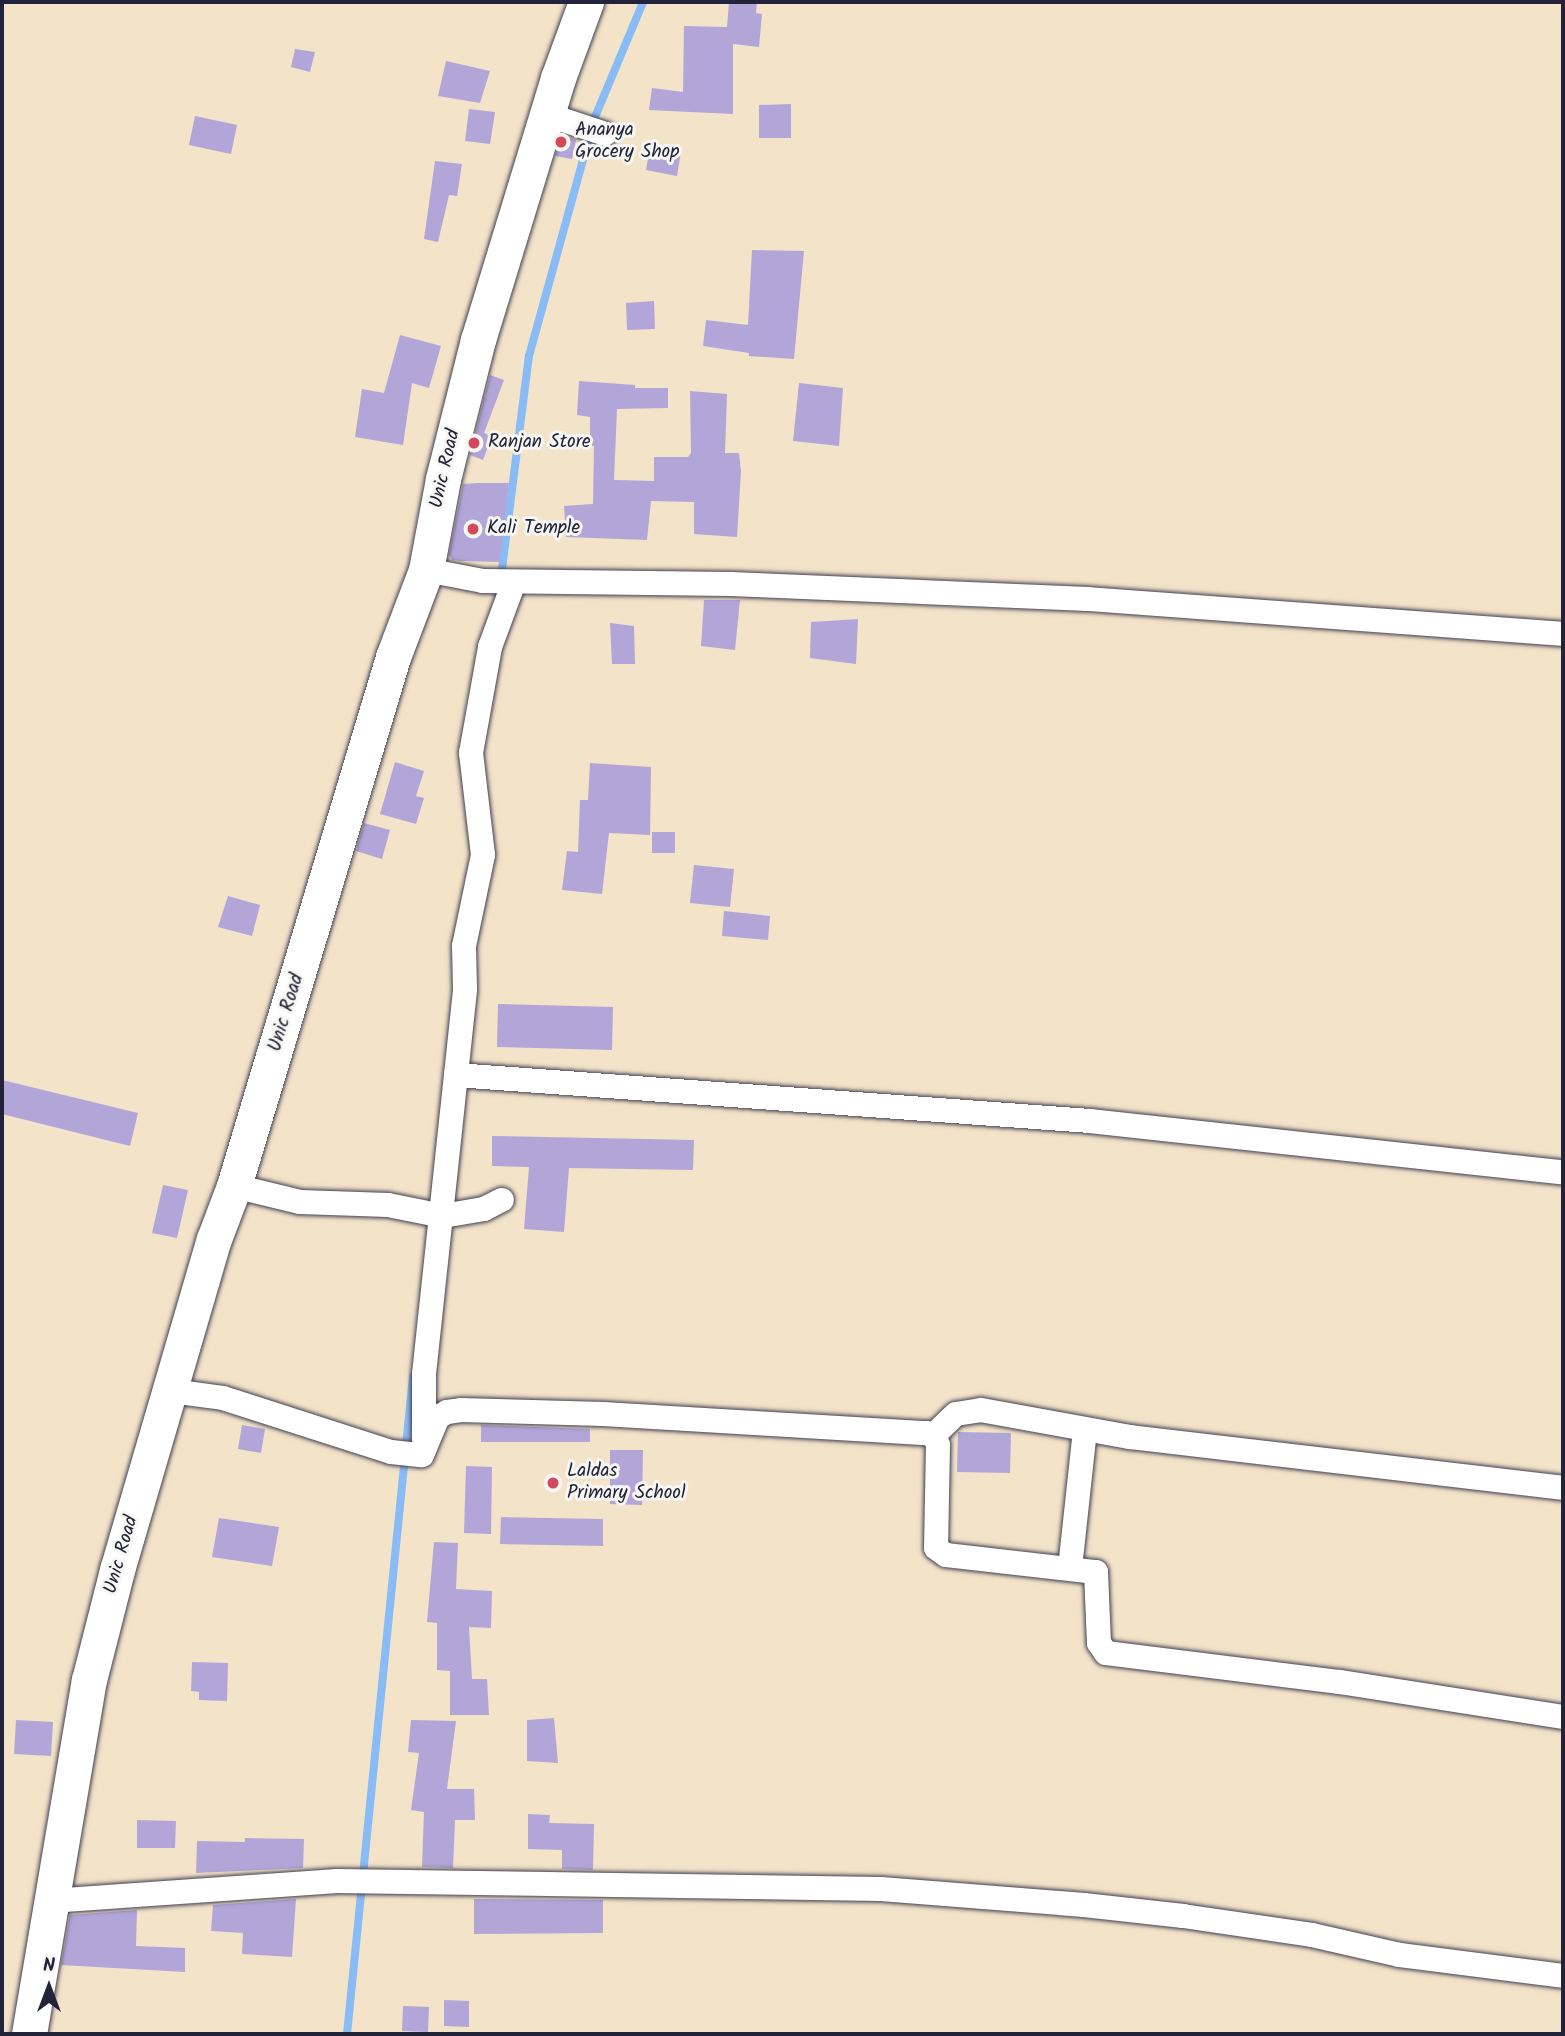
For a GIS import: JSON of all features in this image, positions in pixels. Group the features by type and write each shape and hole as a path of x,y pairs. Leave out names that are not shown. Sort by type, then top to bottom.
{"main road":[{"name":"Unic Road","path":"29,2034 89,1680 117,1570 214,1239 234,1186 393,657 426,570 443,479 509,231 562,119 558,78 586,2"}],"street":[{"path":"562,119 605,134"},
{"path":"426,570 483,581 732,584 1074,598 1563,634"},
{"path":"423,1451 424,1374 434,1215 456,1075 465,989 464,946 483,855 471,753 490,647 514,582"},
{"path":"456,1075 1090,1121 1563,1172"},
{"path":"234,1186 300,1202 387,1205 434,1215 484,1209 502,1200"},
{"path":"171,1391 223,1398 391,1452 423,1451"},
{"path":"423,1451 438,1417 447,1412 461,1410 616,1415 933,1435 949,1419 966,1410 981,1409 1085,1430 1563,1488"},
{"path":"1070,1568 1085,1430"},
{"path":"933,1435 939,1450 934,1540 940,1553 1092,1570 1097,1575 1099,1643 1106,1653 1340,1682 1563,1717"},
{"path":"50,1901 346,1881 881,1889 1049,1902 1272,1929 1400,1955 1563,1976"}],"building":[{"path":"729,2 757,2 756,13 762,14 759,47 733,44 733,114 649,110 652,88 683,92 684,26 727,27"},
{"path":"295,49 315,52 310,72 291,67"},
{"path":"446,61 490,71 480,103 438,96"},
{"path":"791,104 791,138 759,138 759,105"},
{"path":"469,109 495,112 490,144 465,141"},
{"path":"195,116 237,125 231,154 189,145"},
{"path":"562,135 576,140 572,159 555,156"},
{"path":"650,146 681,152 677,176 646,170"},
{"path":"435,161 462,164 457,196 449,195 438,242 424,239"},
{"path":"752,250 804,251 794,359 749,356 749,353 703,346 706,320 748,325"},
{"path":"654,301 655,329 627,330 626,303"},
{"path":"400,335 441,346 429,388 412,383 403,445 355,437 362,389 384,393"},
{"path":"490,375 504,380 484,433 492,436 483,460 470,455"},
{"path":"579,381 635,385 635,388 668,388 668,408 617,409 614,480 654,481 654,457 688,457 691,453 690,391 727,394 725,453 739,453 741,471 737,537 694,534 694,502 651,501 647,540 566,537 564,506 593,504 594,446 590,446 590,417 577,415"},
{"path":"799,383 843,388 839,446 793,441"},
{"name":"Kali Temple","path":"509,483 500,562 452,560 449,555 463,484"},
{"path":"704,600 740,600 735,650 701,646"},
{"path":"858,619 856,664 810,658 811,622"},
{"path":"610,623 634,626 635,664 612,664"},
{"path":"395,762 424,771 416,796 424,798 416,824 380,814"},
{"path":"590,763 651,767 650,835 609,833 602,894 562,890 567,851 578,852 580,800 588,800"},
{"path":"364,823 390,830 382,859 356,851"},
{"path":"652,832 675,832 675,853 652,853"},
{"path":"694,865 734,869 730,907 690,903"},
{"path":"228,896 260,905 252,936 218,927"},
{"path":"724,911 770,916 768,940 722,936"},
{"path":"498,1004 613,1007 612,1050 497,1047"},
{"path":"2,1080 138,1113 130,1146 2,1114"},
{"path":"492,1136 694,1140 693,1170 569,1168 564,1232 524,1229 529,1167 492,1166"},
{"path":"163,1185 188,1190 177,1238 152,1233"},
{"path":"242,1425 265,1429 261,1453 238,1449"},
{"path":"481,1425 590,1429 590,1442 481,1442"},
{"path":"958,1432 1011,1433 1010,1473 957,1472"},
{"path":"610,1450 643,1450 642,1505 610,1504"},
{"path":"466,1466 492,1467 491,1534 464,1533"},
{"path":"501,1517 603,1519 603,1546 500,1544"},
{"path":"219,1518 279,1527 272,1566 212,1557"},
{"path":"434,1542 458,1543 456,1589 492,1591 491,1628 469,1627 472,1679 487,1679 489,1715 450,1715 450,1671 437,1670 437,1623 427,1622"},
{"path":"192,1662 228,1663 227,1701 199,1700 199,1692 191,1691"},
{"path":"554,1718 558,1763 527,1761 527,1720"},
{"path":"16,1720 53,1722 51,1756 14,1754"},
{"path":"411,1720 456,1721 447,1789 474,1789 475,1820 455,1820 453,1868 422,1867 424,1812 411,1810 419,1753 408,1752"},
{"path":"528,1814 550,1815 549,1823 594,1824 593,1870 562,1869 562,1850 528,1849"},
{"path":"137,1820 176,1821 175,1848 137,1848"},
{"path":"245,1838 304,1839 303,1868 196,1873 197,1841 245,1842"},
{"path":"296,1899 292,1957 242,1954 243,1933 211,1931 213,1905"},
{"path":"474,1899 603,1900 603,1933 474,1934"},
{"path":"137,1910 136,1946 185,1948 185,1972 61,1965 70,1915"},
{"path":"444,2000 469,2001 469,2027 444,2026"},
{"path":"403,2006 429,2007 428,2032 402,2031"}],"waterway":[{"path":"501,577 529,356 595,117 643,2"},
{"path":"347,2034 413,1376"}],"place":[{"name":"Ananya Grocery Shop","path":"561,142"},
{"name":"Ranjan Store","path":"474,443"},
{"name":"Kali Temple","path":"473,529"},
{"name":"Laldas Primary School","path":"553,1483"}]}
